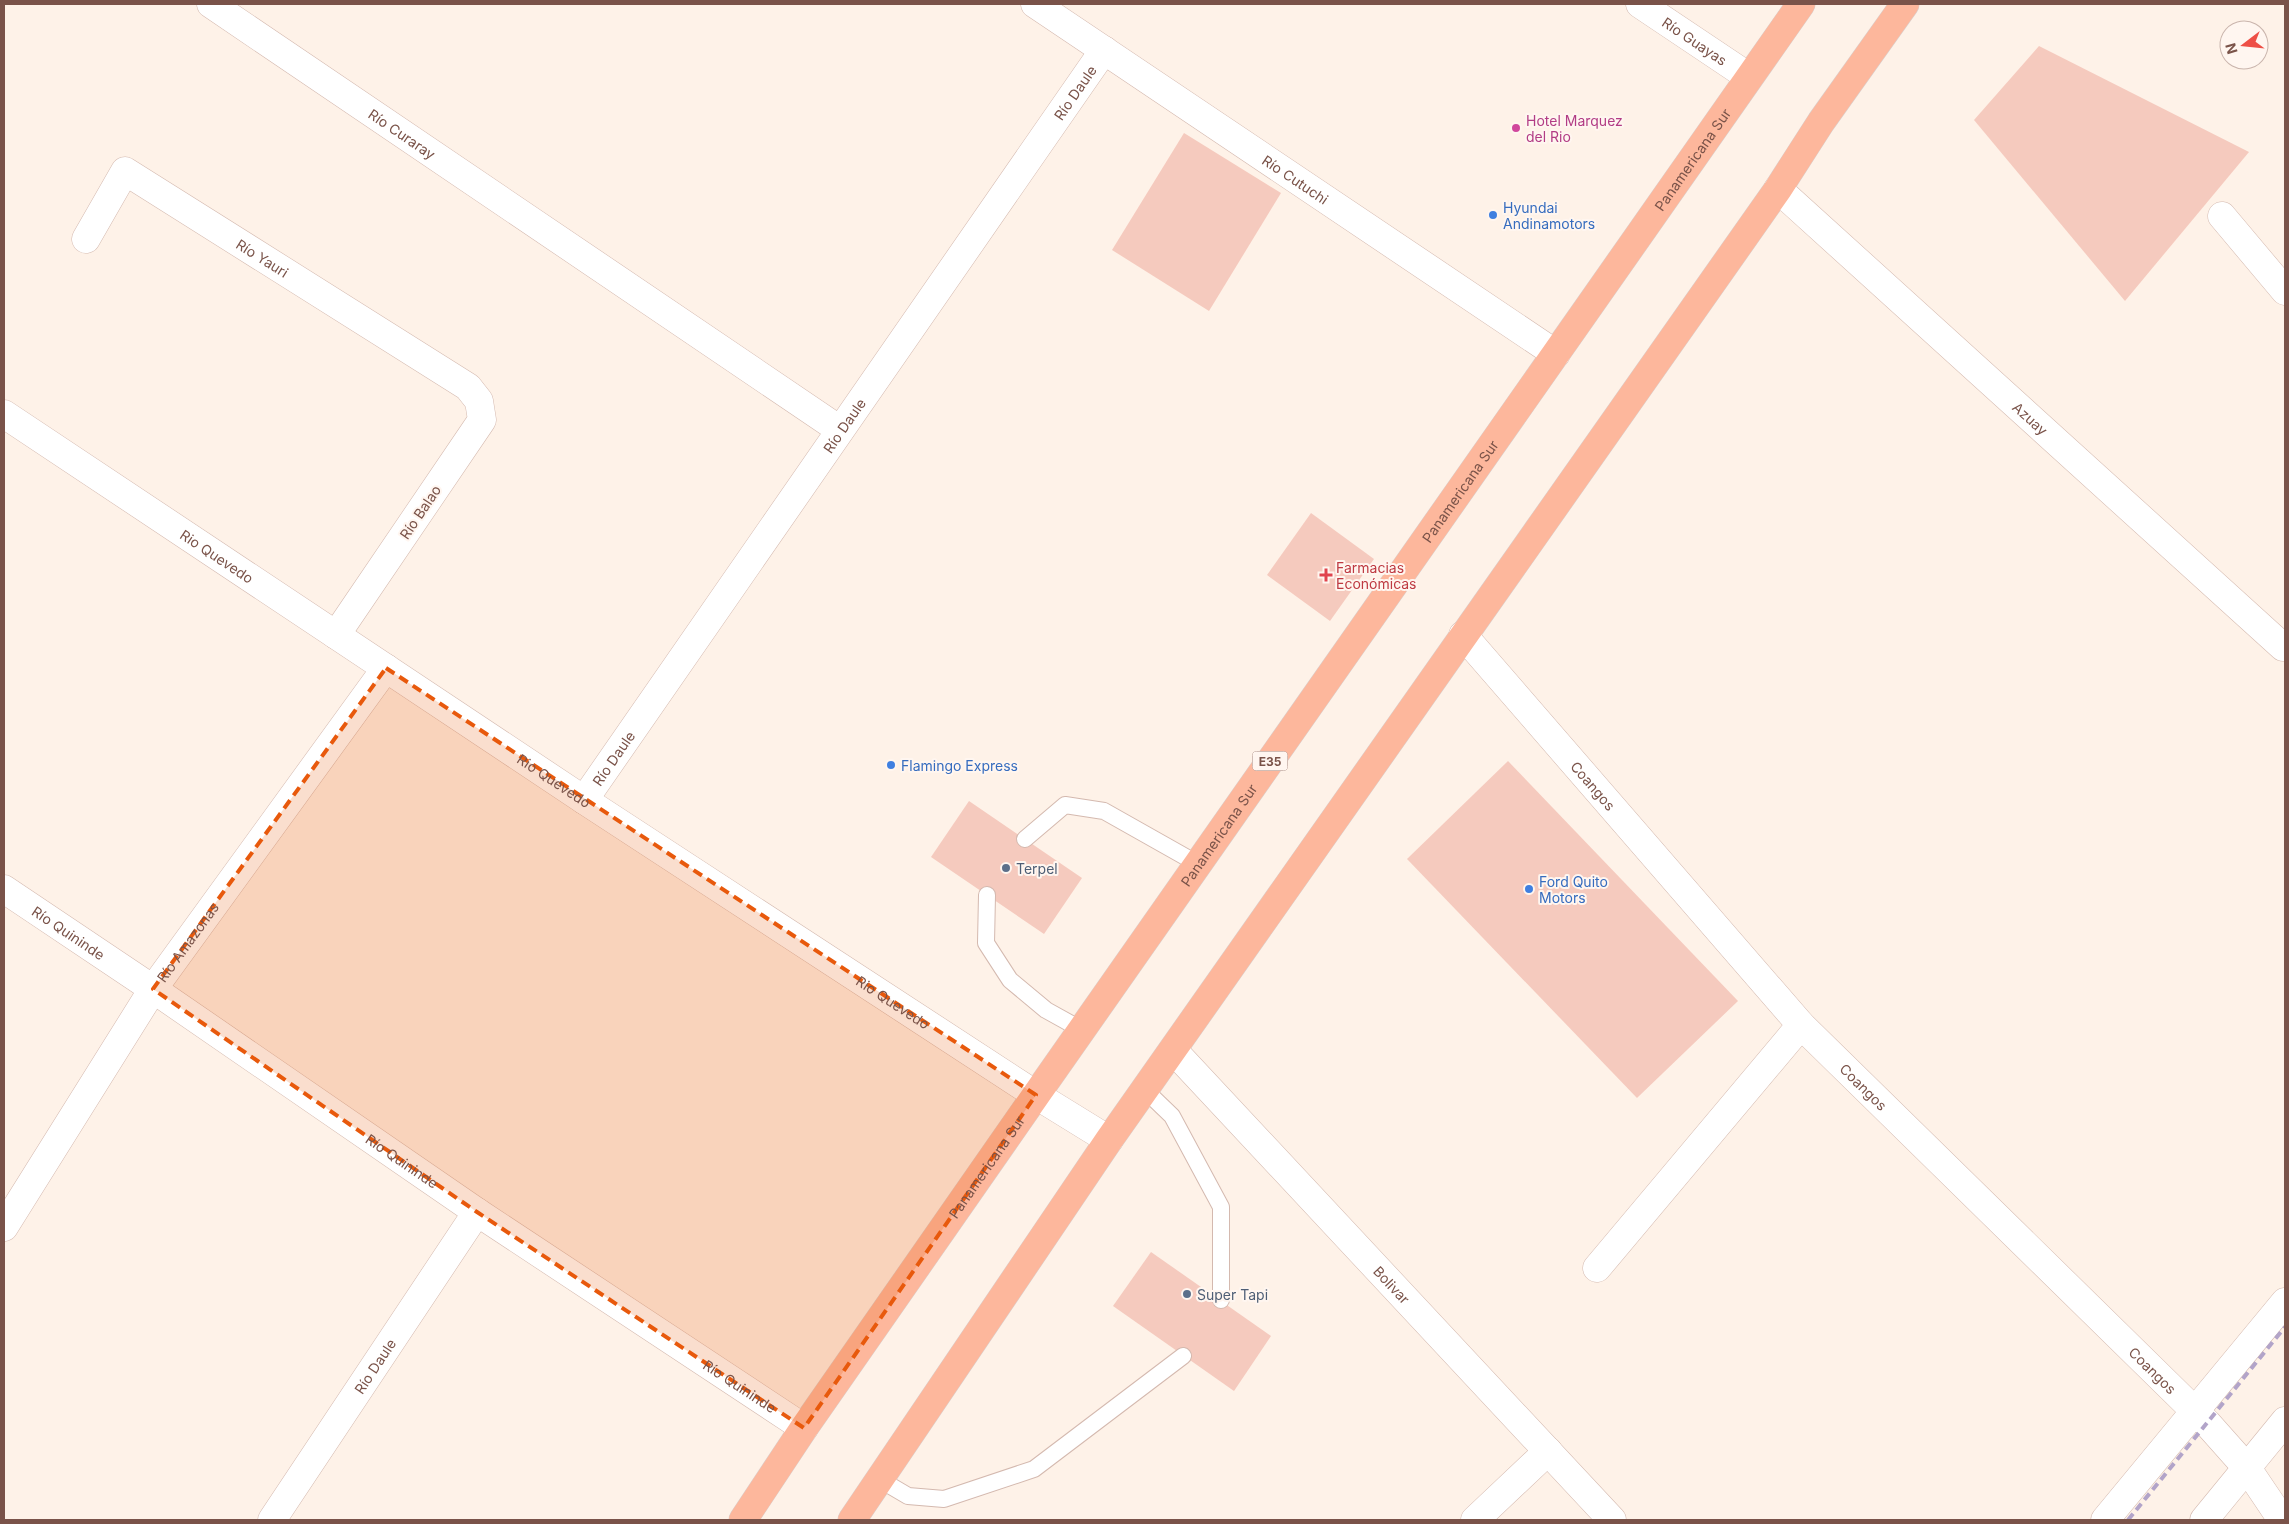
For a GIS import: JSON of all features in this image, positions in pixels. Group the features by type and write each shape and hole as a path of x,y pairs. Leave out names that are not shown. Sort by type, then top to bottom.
{"highway":[{"name":"Panamericana Sur","path":"743,1520 804,1428 1036,1095 1801,4"},
{"path":"852,1520 1109,1140 1778,189 1821,122 1906,4"}],"street":[{"name":"Río Curaray","path":"211,4 840,430"},
{"name":"Río Cutuchi","path":"1035,4 1556,354"},
{"name":"Río Guayas","path":"1640,4 1749,77"},
{"name":"Río Daule","path":"584,800 1104,50"},
{"name":"Río Yauri","path":"86,239 125,171 468,387"},
{"name":"Azuay","path":"1778,189 2283,647"},
{"path":"2222,216 2285,291"},
{"name":"Río Balao","path":"336,635 482,420 479,401 468,387"},
{"name":"Rio Quevedo","path":"4,414 584,800 1036,1095 1109,1140"},
{"name":"Coangos","path":"1463,635 1801,1025 2195,1412 2247,1468 2282,1520"},
{"name":"Río Amazonas","path":"4,1228 153,989 386,668"},
{"name":"Río Quininde","path":"4,889 153,989 476,1212 804,1428"},
{"path":"1597,1268 1801,1025"},
{"name":"Bolivar","path":"1173,1050 1612,1520"},
{"name":"Río Daule","path":"272,1520 476,1212"},
{"path":"2105,1520 2285,1302"},
{"path":"2204,1520 2285,1421"},
{"path":"1475,1520 1548,1450"}],"lane":[{"path":"1025,839 1065,805 1075,806 1104,811 1198,864"},
{"path":"988,896 986,943 1010,980 1046,1010 1082,1030"},
{"path":"1145,1090 1172,1116 1221,1207 1221,1300"},
{"path":"879,1479 908,1496 944,1499 1034,1469 1183,1356"}],"highlighted area":[{"path":"386,668 1036,1095 804,1428 477,1212 153,989"}],"building":[{"path":"2039,46 2249,152 2125,301 1974,120"},
{"path":"1184,133 1281,193 1209,311 1112,250"},
{"path":"1311,513 1374,559 1330,621 1267,575"},
{"path":"1508,761 1738,1001 1637,1098 1407,859"},
{"name":"Terpel","path":"969,801 1082,878 1044,934 931,857"},
{"path":"1151,1252 1271,1336 1234,1391 1113,1306"}],"railway":[{"path":"2128,1520 2285,1327"}],"place":[{"name":"Hotel Marquez del Rio","path":"1516,128"},
{"name":"Hyundai Andinamotors","path":"1493,215"},
{"name":"Farmacias Económicas","path":"1326,575"},
{"name":"Flamingo Express","path":"891,765"},
{"name":"Terpel","path":"1006,868"},
{"name":"Ford Quito Motors","path":"1529,889"},
{"name":"Super Tapi","path":"1187,1294"}]}
